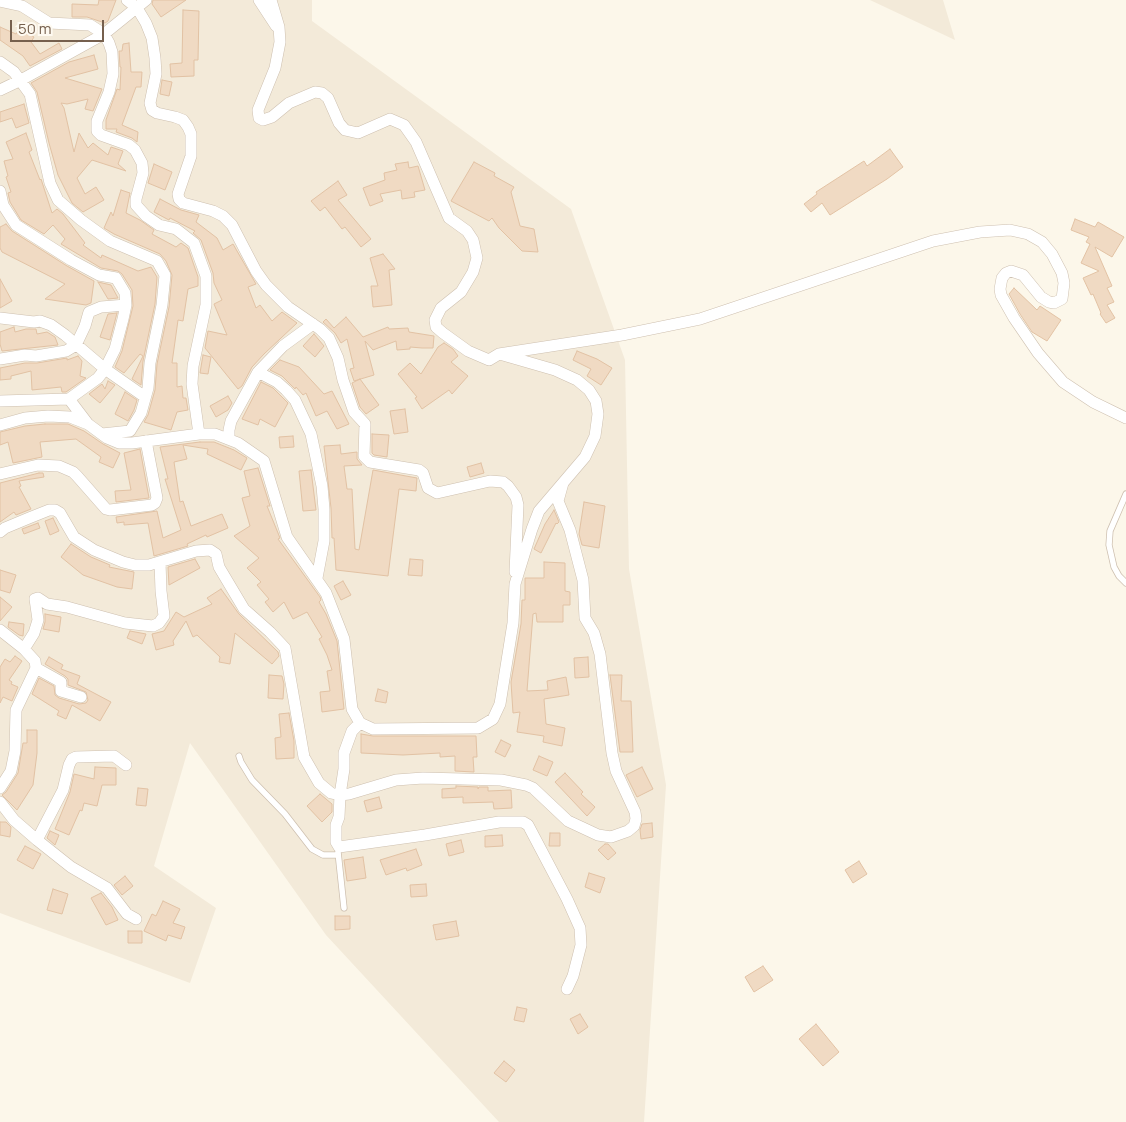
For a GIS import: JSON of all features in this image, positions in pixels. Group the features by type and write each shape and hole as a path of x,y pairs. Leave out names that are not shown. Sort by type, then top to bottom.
{"street":[{"path":"126,0 141,4"},
{"path":"259,0 280,32"},
{"path":"272,0 280,32 278,54 275,68 258,110 259,118 263,120 272,117 290,103 315,92 328,98 340,126 350,132 358,133 368,130 390,119 404,126 421,152 449,218 471,235 476,252 476,264 473,272 461,292 441,308 435,320 436,327 468,350 487,360 499,354 622,335 700,319 933,242 985,231 1010,230 1028,234 1042,242 1052,254 1062,273 1064,283 1062,299 1050,302 1041,297 1023,275 1011,271 1006,274 1002,278 1000,290 1014,318 1038,353 1063,382 1092,402 1126,418"},
{"path":"0,1 22,6 49,23 90,25 104,34 112,52 114,74 97,121 97,131 101,136 129,145 135,150 142,163 143,172 136,205 139,210 160,225 176,229 194,243 206,276 206,305 193,366 192,384 199,434"},
{"path":"0,90 104,34 141,4"},
{"path":"69,399 88,424 100,434 119,443 215,434 229,438 264,461 287,537 326,593 344,639 352,709 360,723 373,729 478,728 486,725 493,719 500,704 513,623 518,505 512,490 503,482 490,481 437,494 428,488 423,474 419,470 370,462 364,456 364,424 354,412 338,358 329,338 313,324 288,307 266,286 232,225 223,216 213,211 183,203 180,199 178,194 191,156 191,134 183,120 152,110 150,103 155,83 156,58 141,4"},
{"path":"0,62 14,72 30,94 50,183 58,200 110,241 157,261 166,275 141,414 130,431 100,434"},
{"path":"0,191 3,205 16,225 71,260 99,275 116,278 125,293 126,305 115,349 98,378 69,399 0,401"},
{"path":"0,359 24,354 36,356 66,351 76,345 89,312 100,307 126,305"},
{"path":"0,318 40,321 51,325 105,369 145,397"},
{"path":"229,438 231,421 258,372 283,346 313,324"},
{"path":"499,354 546,367 577,380 589,390 596,401 598,414 595,436 585,457 540,511 532,529 516,584"},
{"path":"258,372 277,382 295,400 311,434 322,486 324,509 324,541 316,578"},
{"path":"0,425 25,418 48,416 70,417 88,424"},
{"path":"0,474 38,465 59,466 73,472 98,498 103,508 110,510 152,505 157,498 146,441"},
{"path":"0,532 49,510 55,510 63,517 74,537 94,550 123,562 135,565 149,565 196,550 210,550 216,554 219,567 244,609 286,648 304,757 319,783 331,793 349,794 396,780 423,778 501,780 533,788 568,821 598,835 611,837 628,831 634,826 636,818 616,771 612,753 600,654 594,633 585,618 583,580 570,530 558,501 563,483"},
{"path":"24,649 34,633 38,620 35,599 38,598 47,604 67,607 125,623 153,626 159,623 164,616 160,562"},
{"path":"0,630 24,649 35,661 36,668 16,710 14,756 11,771 0,788"},
{"path":"36,668 61,682 61,691 81,697"},
{"path":"360,723 352,731 344,753 339,817 336,825 338,851 499,822 523,822 528,825 580,928 581,945 573,976 567,989"},
{"path":"37,840 63,790 72,759 76,757 114,756 126,765"},
{"path":"0,802 14,820 37,840 71,867 108,888 127,914 136,919"}],"lane":[{"path":"1126,494 1110,531 1109,545 1114,567 1126,583"},
{"path":"239,756 240,762 252,780 285,814 312,849 323,855 338,851 344,908"}],"shaded area":[{"path":"0,0 312,0 312,21 571,209 625,360 629,569 666,785 644,1122 499,1122 326,935 190,743 154,866 216,908 190,983 0,913"},
{"path":"870,0 943,0 955,40"}],"building":[{"path":"99,0 116,0 108,21 105,23 87,17 72,17 72,4 98,5"},
{"path":"153,0 186,0 161,17 152,4"},
{"path":"183,10 199,11 198,60 194,60 194,76 171,77 170,64 182,63"},
{"path":"0,27 16,34 20,28 34,37 31,42 40,54 59,43 62,49 30,66 23,56 0,40"},
{"path":"129,43 131,72 142,72 141,87 136,87 122,125 138,132 137,142 116,132 117,129 106,129 106,120 117,89 120,90 121,67 119,51 122,51 123,44"},
{"path":"94,55 98,69 65,78 102,89 93,111 85,109 88,99 67,104 61,103 64,108 74,152 79,133 88,148 93,143 108,155 111,147 123,151 118,164 126,171 92,160 77,178 85,194 96,187 104,200 83,212 72,203 58,175 37,92 31,83 69,62"},
{"path":"162,80 172,82 169,96 160,94"},
{"path":"24,104 29,123 16,128 12,118 0,122 0,112"},
{"path":"26,133 32,150 29,152 41,179 52,213 57,209 63,214 85,243 83,245 101,258 102,255 138,271 151,267 157,277 155,304 143,361 141,385 132,379 143,356 140,354 124,373 115,367 122,351 133,306 132,290 122,274 118,271 101,268 61,244 65,239 53,225 44,234 21,220 10,202 8,193 11,192 6,177 8,176 4,161 13,159 6,142"},
{"path":"890,149 903,167 887,179 830,215 822,203 811,212 804,204 817,194 816,192 864,161 867,166"},
{"path":"408,162 409,168 418,166 425,190 414,192 415,197 402,199 401,190 380,194 383,201 370,206 363,188 385,180 384,173 397,170 395,164"},
{"path":"474,162 495,173 494,176 514,187 511,192 520,226 534,229 538,252 522,251 499,228 492,218 489,221 451,201"},
{"path":"154,164 172,172 165,190 148,183"},
{"path":"338,181 347,195 338,200 371,239 361,247 345,227 342,229 325,207 320,211 311,201"},
{"path":"121,190 130,193 126,213 154,230 152,234 176,247 181,243 188,248 198,277 198,286 188,289 183,321 178,320 172,363 177,363 177,387 182,386 183,398 186,398 188,410 177,412 171,430 144,422 148,415 155,390 157,364 169,307 172,275 166,261 160,254 104,228 111,212 113,216"},
{"path":"160,199 181,210 199,215 196,222 217,238 223,250 233,244 256,284 248,287 256,308 260,305 272,321 282,312 297,323 252,367 242,386 238,389 205,348 208,331 227,335 214,304 222,300 214,283 213,273 201,240 193,233 195,231 154,212"},
{"path":"1075,219 1095,227 1098,222 1124,237 1112,257 1095,247 1112,286 1107,288 1114,302 1107,305 1115,318 1106,323 1100,314 1093,294 1091,295 1083,278 1099,271 1081,263 1090,244 1086,242 1089,237 1071,230"},
{"path":"6,224 12,231 94,281 91,303 86,305 45,299 65,284 2,252 0,248 0,227"},
{"path":"383,254 395,269 389,270 392,305 373,307 371,286 378,286 370,258"},
{"path":"0,279 12,301 0,308"},
{"path":"98,282 111,285 118,298 108,299"},
{"path":"1014,288 1037,310 1040,306 1061,320 1047,341 1032,332 1020,314 1009,294"},
{"path":"117,313 110,340 100,337 108,314"},
{"path":"346,317 363,337 388,327 389,329 408,328 409,332 434,336 433,348 410,347 410,349 397,350 396,341 373,350 365,341 374,375 354,381 350,369 354,368 347,339 341,343 335,333 323,322 326,319 334,328"},
{"path":"14,327 15,332 36,329 37,334 47,332 55,337 58,345 2,351 0,332"},
{"path":"314,334 324,346 315,357 303,346"},
{"path":"444,343 453,349 458,356 451,362 468,376 452,394 449,390 422,409 415,398 417,397 398,374 410,363 421,374 438,347"},
{"path":"577,351 597,359 612,368 601,385 587,376 591,369 573,360"},
{"path":"203,355 211,357 208,374 200,373"},
{"path":"78,356 82,361 80,376 86,378 66,392 62,392 61,387 32,390 31,371 11,376 11,379 0,380 0,368 25,363 67,358 67,360"},
{"path":"280,360 299,367 324,394 332,391 349,424 337,429 327,411 316,416 306,393 303,395 282,376 270,370"},
{"path":"360,379 379,405 366,414 360,407 352,383"},
{"path":"108,381 115,385 100,403 89,394 102,384 105,389"},
{"path":"261,382 273,388 288,403 275,427 260,419 258,425 242,419"},
{"path":"125,392 137,400 128,421 115,414"},
{"path":"228,396 232,403 228,410 216,417 210,406"},
{"path":"405,409 408,432 394,434 390,411"},
{"path":"68,424 84,431 120,453 113,468 99,462 101,457 76,439 40,442 42,457 13,463 8,442 0,445 0,432 25,426"},
{"path":"372,434 389,435 387,457 372,453"},
{"path":"293,436 294,447 280,448 279,437"},
{"path":"214,442 234,450 247,458 241,470 207,454 208,449 183,445 187,459 174,462 180,502 183,501 191,526 222,514 228,528 207,537 206,535 187,544 188,546 154,556 148,523 124,525 124,522 117,523 116,517 157,511 163,538 181,530 165,479 168,479 160,447"},
{"path":"340,445 341,454 357,452 357,459 362,465 344,466 347,489 352,489 355,549 359,550 373,470 417,478 416,491 399,489 388,576 336,570 324,446"},
{"path":"140,449 149,498 116,502 115,491 131,490 124,453"},
{"path":"481,463 484,473 470,477 467,467"},
{"path":"258,468 270,506 267,506 280,538 278,539 320,597 321,600 319,602 337,641 344,709 322,712 320,692 330,691 327,671 332,670 319,639 322,637 307,612 293,619 284,602 273,612 265,602 269,599 257,585 261,582 247,568 259,558 234,536 250,526 242,498 250,496 244,471"},
{"path":"311,470 316,510 303,511 299,471"},
{"path":"43,473 44,477 19,481 21,486 19,487 31,509 16,515 14,512 0,522 0,483"},
{"path":"584,502 605,506 599,548 582,545 579,534"},
{"path":"554,510 559,522 556,523 541,553 534,549 545,524"},
{"path":"53,518 59,531 50,535 45,521"},
{"path":"38,523 40,528 24,534 22,529"},
{"path":"71,544 91,557 110,565 109,567 134,572 132,589 117,587 83,575 61,557"},
{"path":"195,559 200,568 169,585 168,567"},
{"path":"410,559 423,560 422,576 408,575"},
{"path":"544,562 565,563 565,591 570,592 570,605 563,605 563,622 537,622 536,613 533,614 527,691 548,690 547,681 566,677 569,695 544,699 546,724 565,728 562,746 543,742 544,736 517,732 520,712 513,713 511,682 521,624 522,600 525,600 525,578 544,578"},
{"path":"0,570 16,575 10,593 0,590"},
{"path":"343,581 351,595 341,600 334,586"},
{"path":"221,589 239,614 278,652 279,656 272,664 235,633 230,664 219,662 220,657 197,635 193,637 186,621 173,641 174,645 156,650 152,634 164,631 176,612 184,617 212,604 207,598"},
{"path":"0,597 12,607 0,621"},
{"path":"45,614 61,617 59,632 43,629"},
{"path":"9,622 24,624 23,636 8,627"},
{"path":"130,631 146,634 142,644 127,638"},
{"path":"15,656 22,661 9,680 12,682 11,684 18,687 12,701 3,697 0,703 0,667 5,659 10,662"},
{"path":"49,657 63,665 61,669 80,676 77,684 111,702 100,721 72,705 66,719 57,715 59,711 32,694 39,678 54,686 55,695 59,698 79,704 86,703 88,700 86,692 68,685 68,679 65,676 45,664"},
{"path":"588,657 589,677 575,678 574,658"},
{"path":"269,675 282,676 284,684 283,699 268,698"},
{"path":"610,675 622,675 621,701 631,701 633,752 620,752"},
{"path":"378,689 388,692 386,703 375,701"},
{"path":"289,713 294,741 294,758 276,759 275,738 281,737 279,714"},
{"path":"27,730 37,730 37,753 33,785 17,810 2,795 18,773 23,743 27,743"},
{"path":"361,734 373,736 476,736 477,757 473,757 474,772 455,771 455,756 440,757 440,753 403,755 361,753"},
{"path":"501,740 511,745 505,757 495,752"},
{"path":"539,756 553,762 547,776 533,770"},
{"path":"95,767 116,768 116,785 102,785 97,806 84,803 82,811 80,810 69,835 55,829 70,792 74,774 94,779"},
{"path":"642,767 653,789 637,797 626,775"},
{"path":"565,773 583,792 581,794 595,807 587,816 555,782"},
{"path":"456,786 478,787 478,789 479,787 488,787 488,791 511,790 512,808 494,809 493,802 463,803 463,797 442,798 442,789 456,788"},
{"path":"138,788 148,789 146,806 136,805"},
{"path":"320,794 332,804 332,812 322,822 307,806"},
{"path":"379,797 382,808 367,812 364,801"},
{"path":"0,822 6,822 11,827 10,837 0,835"},
{"path":"652,823 653,837 641,839 640,830 642,824"},
{"path":"50,831 59,835 55,845 47,838"},
{"path":"550,833 560,833 560,846 549,846"},
{"path":"502,835 503,846 485,847 485,836"},
{"path":"461,840 464,852 449,856 446,844"},
{"path":"605,844 608,844 616,853 608,860 598,850"},
{"path":"25,846 41,854 33,869 17,860"},
{"path":"416,849 422,865 407,871 406,868 386,875 380,860"},
{"path":"363,857 366,878 347,881 344,860"},
{"path":"859,861 867,874 853,883 845,870"},
{"path":"589,873 605,878 600,893 585,887"},
{"path":"125,876 133,886 122,895 114,885"},
{"path":"426,884 427,896 411,897 410,885"},
{"path":"53,889 68,894 62,914 47,910"},
{"path":"101,893 112,907 118,920 106,925 91,898"},
{"path":"163,901 180,909 173,923 185,927 181,939 168,935 166,941 144,931 152,914 156,916"},
{"path":"335,916 350,916 350,929 335,930"},
{"path":"456,921 459,936 436,940 433,925"},
{"path":"128,931 142,931 142,943 128,943"},
{"path":"763,966 773,980 754,992 745,977"},
{"path":"517,1007 527,1009 524,1022 514,1020"},
{"path":"580,1014 588,1027 578,1034 570,1019"},
{"path":"816,1024 839,1052 823,1066 799,1039"},
{"path":"504,1061 515,1070 506,1082 494,1073"}]}
